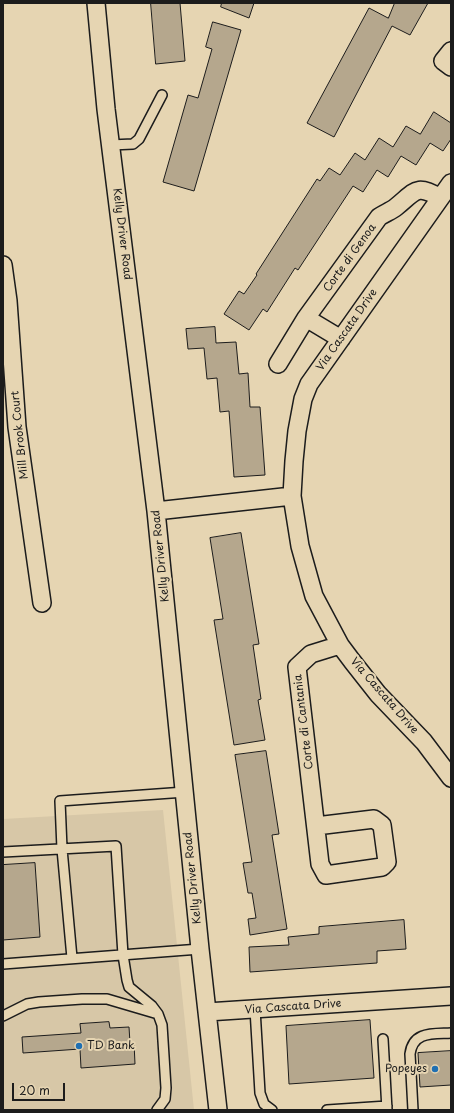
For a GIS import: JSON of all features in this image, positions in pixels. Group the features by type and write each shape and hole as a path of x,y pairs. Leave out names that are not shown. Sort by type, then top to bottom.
{"street":[{"name":"Kelly Driver Road","path":"96,3 111,145 156,511 200,949 218,1110"},
{"path":"451,51 443,61 451,67"},
{"name":"Via Cascata Drive","path":"449,771 369,683 340,645 314,596 300,546 292,496 297,431 303,399 309,384 451,183"},
{"name":"Corte di Genoa","path":"278,364 306,318 379,217 396,207 410,194 418,191 425,190 440,198"},
{"name":"Mill Brook Court","path":"3,265 17,427 42,604"},
{"path":"306,318 341,339"},
{"path":"156,511 292,496"},
{"name":"Corte di Cantania","path":"316,826 374,819 382,825 387,862 382,867 326,875 320,864 297,667 311,654 340,645"},
{"name":"Via Cascata Drive","path":"207,1012 451,996"}],"lane":[{"path":"111,145 133,144 139,139 162,95"},
{"path":"72,958 62,849 60,801 185,792"},
{"path":"3,852 116,846 123,955 127,980 129,986 152,1006 158,1014 162,1025 166,1088 165,1099 156,1110"},
{"path":"3,964 200,949"},
{"path":"3,1016 27,1004 82,999 107,999 158,1014"},
{"path":"255,1009 260,1093 264,1104 272,1110"},
{"path":"413,1110 410,1054 412,1046 416,1040 424,1035 451,1033"},
{"path":"327,1110 387,1108 383,1039"}],"shaded area":[{"path":"163,810 194,1110 3,1110 3,819"}],"building":[{"path":"151,3 180,3 185,61 156,64"},
{"path":"222,3 254,3 249,18 221,7"},
{"path":"395,3 428,3 410,35 392,26 334,137 307,123 369,8 388,18"},
{"path":"213,22 241,30 194,191 163,182 188,95 198,98 212,49 206,47"},
{"path":"434,112 451,123 451,139 443,151 430,143 416,165 401,156 388,177 377,170 363,192 353,186 298,270 295,268 267,312 263,309 249,330 224,314 239,291 244,294 317,179 320,181 329,168 340,175 355,153 365,160 379,138 393,147 406,126 420,134"},
{"path":"215,327 216,343 236,342 239,374 248,373 250,407 260,407 265,475 234,477 229,411 220,412 217,378 207,379 204,348 188,349 186,329"},
{"path":"241,533 259,644 253,645 261,699 258,700 265,740 234,745 214,620 223,619 210,538"},
{"path":"266,751 279,834 272,835 287,929 250,935 248,919 256,918 252,893 248,893 243,863 252,862 235,755"},
{"path":"35,863 40,937 3,940 3,865"},
{"path":"404,920 406,949 377,951 377,963 250,972 249,947 289,945 288,937 319,934 319,927"},
{"path":"370,1020 374,1078 289,1084 286,1026"},
{"name":"TD Bank","path":"109,1022 110,1028 129,1027 130,1043 134,1043 135,1064 81,1068 80,1049 23,1053 22,1037 81,1033 80,1024"},
{"name":"Popeyes","path":"451,1051 451,1085 420,1087 418,1053"}],"place":[{"name":"TD Bank","path":"79,1046"},
{"name":"Popeyes","path":"435,1069"}]}
